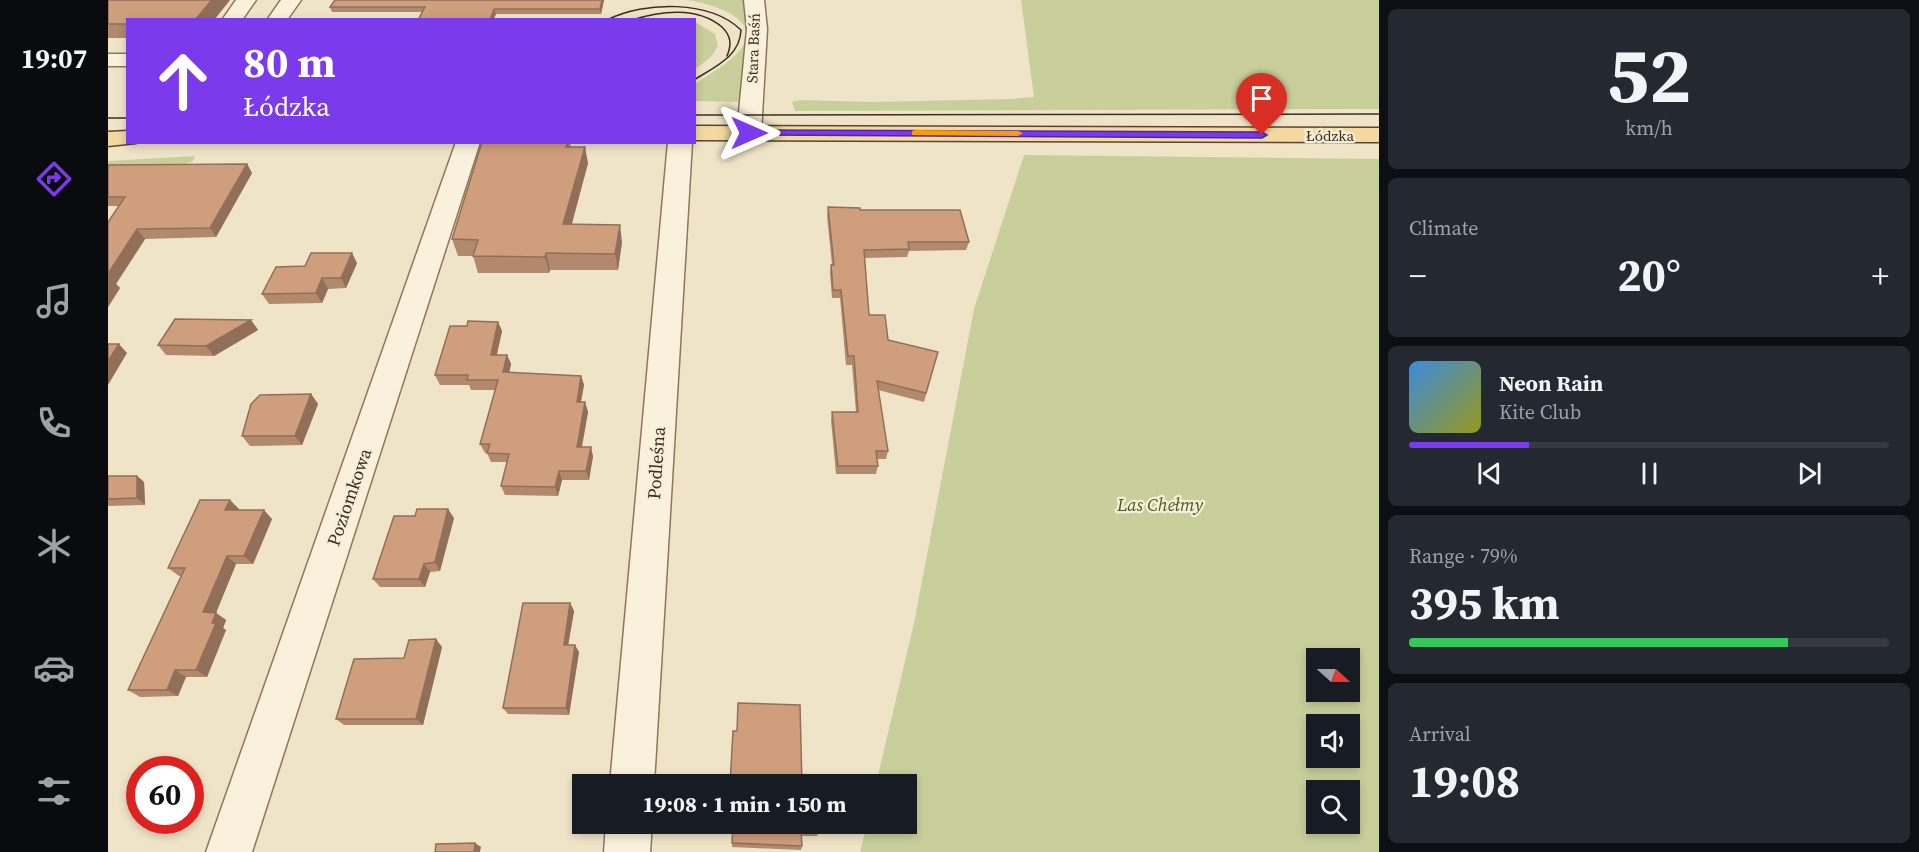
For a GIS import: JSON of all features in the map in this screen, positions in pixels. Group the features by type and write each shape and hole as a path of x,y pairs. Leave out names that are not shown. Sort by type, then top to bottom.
{"main road":[{"name":"Łódzka","path":"696,133 1379,135"},
{"path":"108,139 126,138"}],"street":[{"path":"233,18 246,0"},
{"path":"278,18 291,0"},
{"name":"Stara Baśń","path":"749,133 757,29 754,0"},
{"path":"108,60 126,60"},
{"name":"Poziomkowa","path":"229,852 467,144"},
{"name":"Podleśna","path":"633,774 680,144"},
{"path":"627,852 628,834"}],"green space":[{"path":"687,0 747,0 749,37 739,102 696,101 696,83 725,64 740,50 746,39 746,29 740,21 731,14"},
{"path":"1021,0 1379,0 1379,109 795,111 792,102 799,100 870,102 1034,97"},
{"path":"696,23 715,34 718,46 711,57 696,68"},
{"name":"Las Chełmy","path":"1024,155 1379,159 1379,852 860,852 864,834 917,834 917,774 878,774 914,623 974,309"},
{"path":"195,156 193,161 182,165 108,165 108,161"}],"building":[{"path":"108,0 212,0 197,18 126,18 126,24 108,24"},
{"path":"335,0 602,0 600,9 494,9 491,18 419,18 425,7 330,7"},
{"path":"481,144 567,144 566,147 585,147 563,224 620,225 615,254 546,253 545,257 473,256 478,240 452,239"},
{"path":"247,164 210,228 137,229 108,274 108,222 125,197 108,197 108,165"},
{"path":"828,207 860,208 860,210 960,210 969,242 908,242 909,249 864,250 869,315 885,315 888,340 938,352 926,393 877,381 888,451 876,451 878,466 838,466 832,412 858,412 854,356 848,356 841,290 833,290 831,265 834,265"},
{"path":"311,253 352,253 341,278 322,278 316,293 262,294 276,267 305,266"},
{"path":"175,319 251,320 206,346 158,345"},
{"path":"468,321 498,322 491,355 507,355 503,372 581,376 577,402 585,402 577,447 591,447 586,471 559,471 555,487 501,486 509,454 487,453 490,444 480,444 498,380 467,380 468,375 435,375 450,326 467,326"},
{"path":"108,344 119,344 108,361"},
{"path":"311,394 295,436 242,436 251,404 260,395"},
{"path":"108,476 137,476 137,498 108,499"},
{"path":"200,500 230,500 225,510 264,510 244,556 227,556 203,612 216,613 212,623 216,623 196,670 175,670 167,690 128,690 185,568 168,568"},
{"path":"417,509 448,509 435,562 424,564 419,579 373,579 394,516 415,516"},
{"path":"523,603 570,603 564,645 575,645 566,708 503,708"},
{"path":"436,639 416,719 336,719 354,659 404,658 409,640"},
{"path":"738,703 800,705 802,774 731,774 733,731 737,731"},
{"path":"732,834 801,834 802,846 732,843"},
{"path":"475,843 474,852 435,852 436,844"}],"tram line":[{"path":"612,18 640,9 677,7 712,13 728,20 741,30 736,47 725,60 696,79"},
{"path":"639,18 678,12 712,20 722,27 729,37 730,48 727,56"},
{"path":"696,115 1379,114"},
{"path":"108,118 126,118"}],"slow traffic":[{"path":"915,133 1018,133"}],"route":[{"path":"749,133 1262,135"}]}
